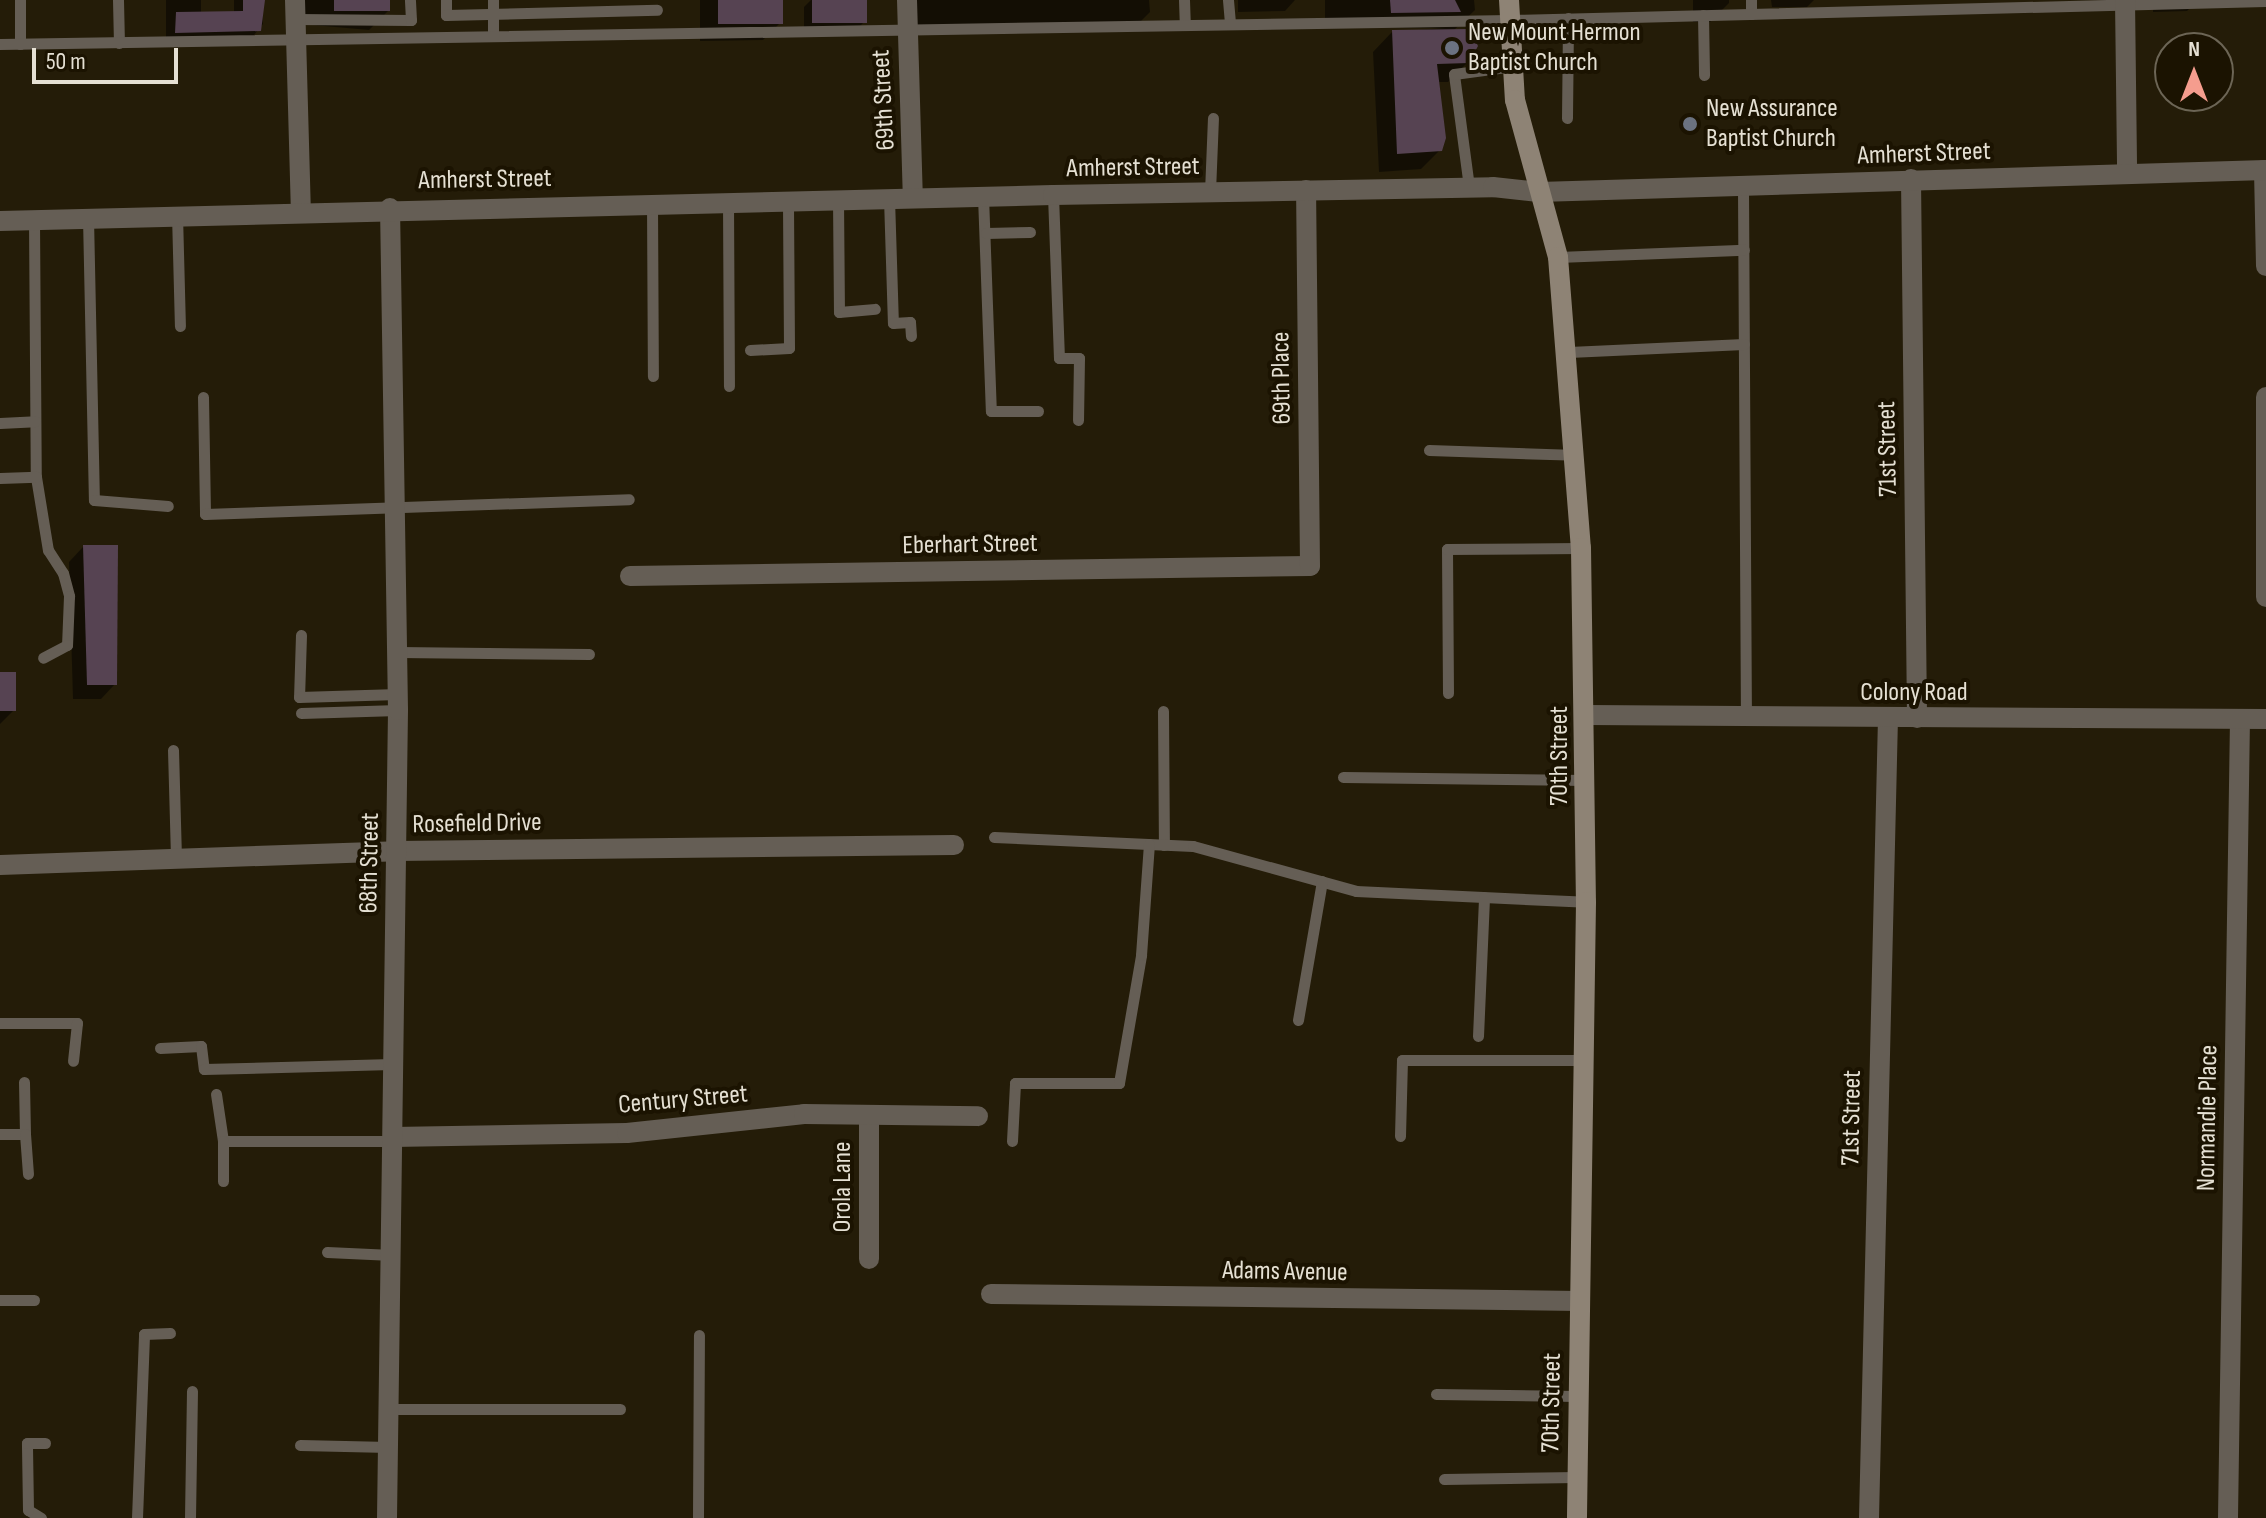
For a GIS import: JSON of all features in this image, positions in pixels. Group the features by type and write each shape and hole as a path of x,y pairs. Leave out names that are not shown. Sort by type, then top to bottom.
{"main road":[{"name":"70th Street","path":"1510,10 1515,100 1558,257 1569,352 1581,548 1587,780 1577,1518"}],"street":[{"name":"69th Street","path":"907,0 913,198"},
{"path":"2125,2 2127,173"},
{"path":"296,9 301,211"},
{"path":"2265,170 2266,266"},
{"name":"Amherst Street","path":"0,221 390,208 1469,187 1539,192 1743,189 1911,179 2265,170"},
{"name":"71st Street","path":"1911,179 1917,718"},
{"name":"69th Place","path":"1306,190 1310,566"},
{"name":"68th Street","path":"387,1518 393,1255 392,1064 398,702 390,208"},
{"path":"2266,397 2266,597"},
{"name":"Eberhart Street","path":"630,576 1310,566"},
{"name":"Colony Road","path":"1587,715 2266,719"},
{"name":"71st Street","path":"1869,1518 1888,719"},
{"name":"Normandie Place","path":"2228,1518 2240,719"},
{"name":"Rosefield Drive","path":"0,865 396,851 954,845"},
{"name":"Century Street","path":"394,1139 627,1133 804,1114 978,1116"},
{"name":"Orola Lane","path":"869,1116 869,1259"},
{"name":"Adams Avenue","path":"991,1294 1579,1301"}],"lane":[{"path":"20,0 20,44"},
{"path":"118,0 119,43"},
{"path":"296,9 411,20 410,0"},
{"path":"446,0 446,15 657,5 657,31"},
{"path":"493,0 493,33"},
{"path":"1184,0 1185,24"},
{"path":"1228,0 1230,24"},
{"path":"1695,0 1704,75"},
{"path":"1751,0 1751,14"},
{"path":"0,44 296,40 493,33 1230,24 1510,10 1568,18 1751,14 1887,5 2266,1"},
{"path":"1567,118 1568,18"},
{"path":"1469,187 1454,74 1513,66"},
{"path":"1210,192 1213,118"},
{"path":"1743,189 1746,718"},
{"path":"1053,195 1059,358 1079,358 1078,420"},
{"path":"983,196 991,411 1038,411"},
{"path":"889,198 893,323 910,322 911,336"},
{"path":"838,199 839,312 875,309"},
{"path":"750,350 789,348 788,200"},
{"path":"728,202 729,386"},
{"path":"652,203 653,376"},
{"path":"177,213 180,326"},
{"path":"88,217 94,500 168,506"},
{"path":"34,220 36,477 48,550 63,573 69,596 67,645 43,658"},
{"path":"986,233 1030,232"},
{"path":"1558,257 1744,250"},
{"path":"1569,352 1744,344"},
{"path":"203,397 205,514 629,499"},
{"path":"0,423 35,421"},
{"path":"1429,450 1576,455"},
{"path":"0,478 36,477"},
{"path":"1448,693 1447,549 1581,548"},
{"path":"301,635 299,697 398,702"},
{"path":"398,652 589,654"},
{"path":"301,713 398,702"},
{"path":"1163,711 1164,845"},
{"path":"173,750 176,861"},
{"path":"1343,777 1587,780"},
{"path":"994,837 1193,846 1356,891 1586,902"},
{"path":"1012,1141 1015,1083 1119,1083 1141,955 1149,844"},
{"path":"1298,1020 1322,881"},
{"path":"1478,1036 1484,897"},
{"path":"0,1023 77,1023 73,1061"},
{"path":"160,1048 201,1046 204,1069 392,1064"},
{"path":"1400,1136 1402,1060 1583,1060"},
{"path":"24,1082 28,1174"},
{"path":"216,1094 223,1141 223,1181"},
{"path":"0,1134 25,1134"},
{"path":"223,1141 394,1139"},
{"path":"327,1252 393,1255"},
{"path":"0,1300 34,1300"},
{"path":"137,1518 144,1334 170,1333"},
{"path":"698,1518 699,1335"},
{"path":"190,1518 192,1391"},
{"path":"1436,1394 1578,1396"},
{"path":"390,1409 620,1409"},
{"path":"41,1518 28,1510 27,1443 45,1443"},
{"path":"300,1445 389,1447"},
{"path":"1444,1479 1577,1477"}],"building":[{"path":"243,0 265,0 261,31 175,33 176,12 243,11"},
{"path":"334,0 390,0 390,11 334,11"},
{"path":"718,0 783,0 783,24 718,24"},
{"path":"812,0 867,0 867,23 812,23"},
{"path":"1390,0 1455,0 1461,12 1391,13"},
{"path":"1470,29 1478,46 1469,63 1437,64 1446,138 1442,151 1397,154 1392,30"},
{"path":"83,545 118,545 117,685 87,685"},
{"path":"0,672 16,672 16,711 0,711"}],"place":[{"name":"New Mount Hermon Baptist Church","path":"1452,48"},
{"name":"New Assurance Baptist Church","path":"1690,124"}]}
